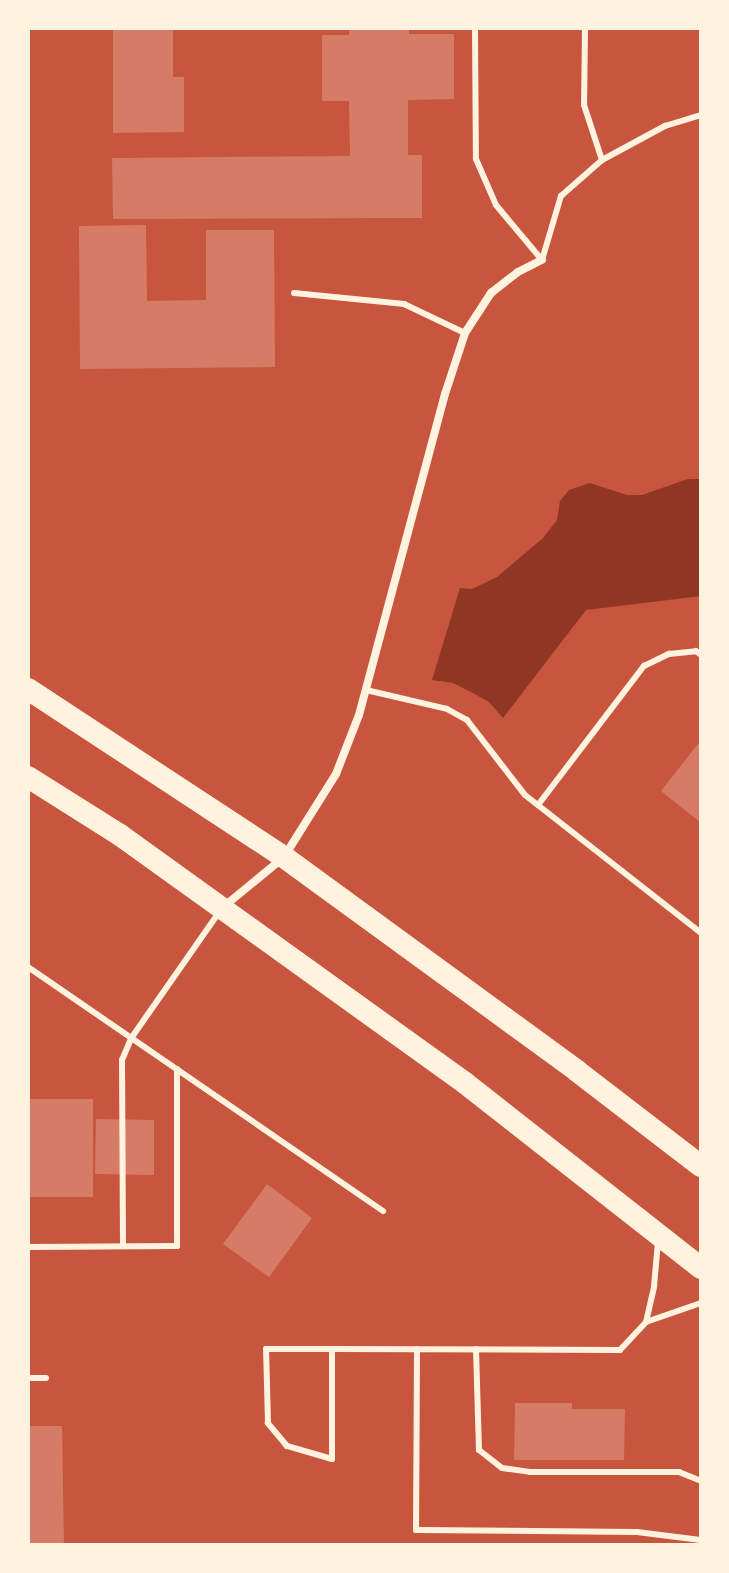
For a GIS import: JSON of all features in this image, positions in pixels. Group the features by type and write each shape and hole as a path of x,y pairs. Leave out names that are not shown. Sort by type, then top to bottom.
{"highway":[{"path":"28,689 284,857 577,1071 701,1166"},
{"path":"28,777 120,835 465,1083 701,1268"}],"street":[{"path":"222,908 284,857 336,774 366,690 445,394 465,333 491,293 518,272 542,260"}],"lane":[{"path":"475,28 476,159 496,205 542,260"},
{"path":"585,28 584,105 602,160"},
{"path":"542,260 561,196 602,160 665,126 701,115"},
{"path":"294,293 404,304 465,333"},
{"path":"538,805 644,666 669,654 696,651 701,655"},
{"path":"366,690 447,709 467,720 525,795 701,933"},
{"path":"123,1246 122,1060 132,1037 222,908"},
{"path":"28,967 383,1211"},
{"path":"28,1247 177,1246 177,1069"},
{"path":"646,1322 654,1286 658,1235"},
{"path":"332,1349 332,1459 287,1446 268,1423 266,1349 332,1349 417,1349 476,1349 620,1350 646,1322 701,1303"},
{"path":"417,1349 416,1530 637,1532 701,1540"},
{"path":"476,1349 479,1450 502,1468 530,1472 679,1472 701,1481"},
{"path":"28,1378 46,1378"}],"shaded area":[{"path":"688,479 701,479 701,596 586,610 503,718 489,702 471,692 453,683 432,680 460,588 472,589 497,577 543,538 557,520 560,501 569,490 590,483 627,495 642,495"}],"building":[{"path":"113,28 173,28 173,77 184,77 184,132 113,133"},
{"path":"349,28 409,28 409,34 454,34 454,99 408,100 408,155 422,155 422,218 113,219 112,158 350,156 349,101 322,101 322,35 349,35"},
{"path":"146,225 147,301 206,300 206,230 274,230 275,367 80,369 79,226"},
{"path":"701,740 701,823 661,791"},
{"path":"28,1099 93,1099 93,1197 28,1197"},
{"path":"96,1119 154,1120 154,1175 95,1174"},
{"path":"267,1184 312,1218 269,1277 223,1244"},
{"path":"515,1403 572,1403 572,1409 625,1409 624,1460 514,1460"},
{"path":"28,1426 62,1426 64,1545 28,1545"}]}
